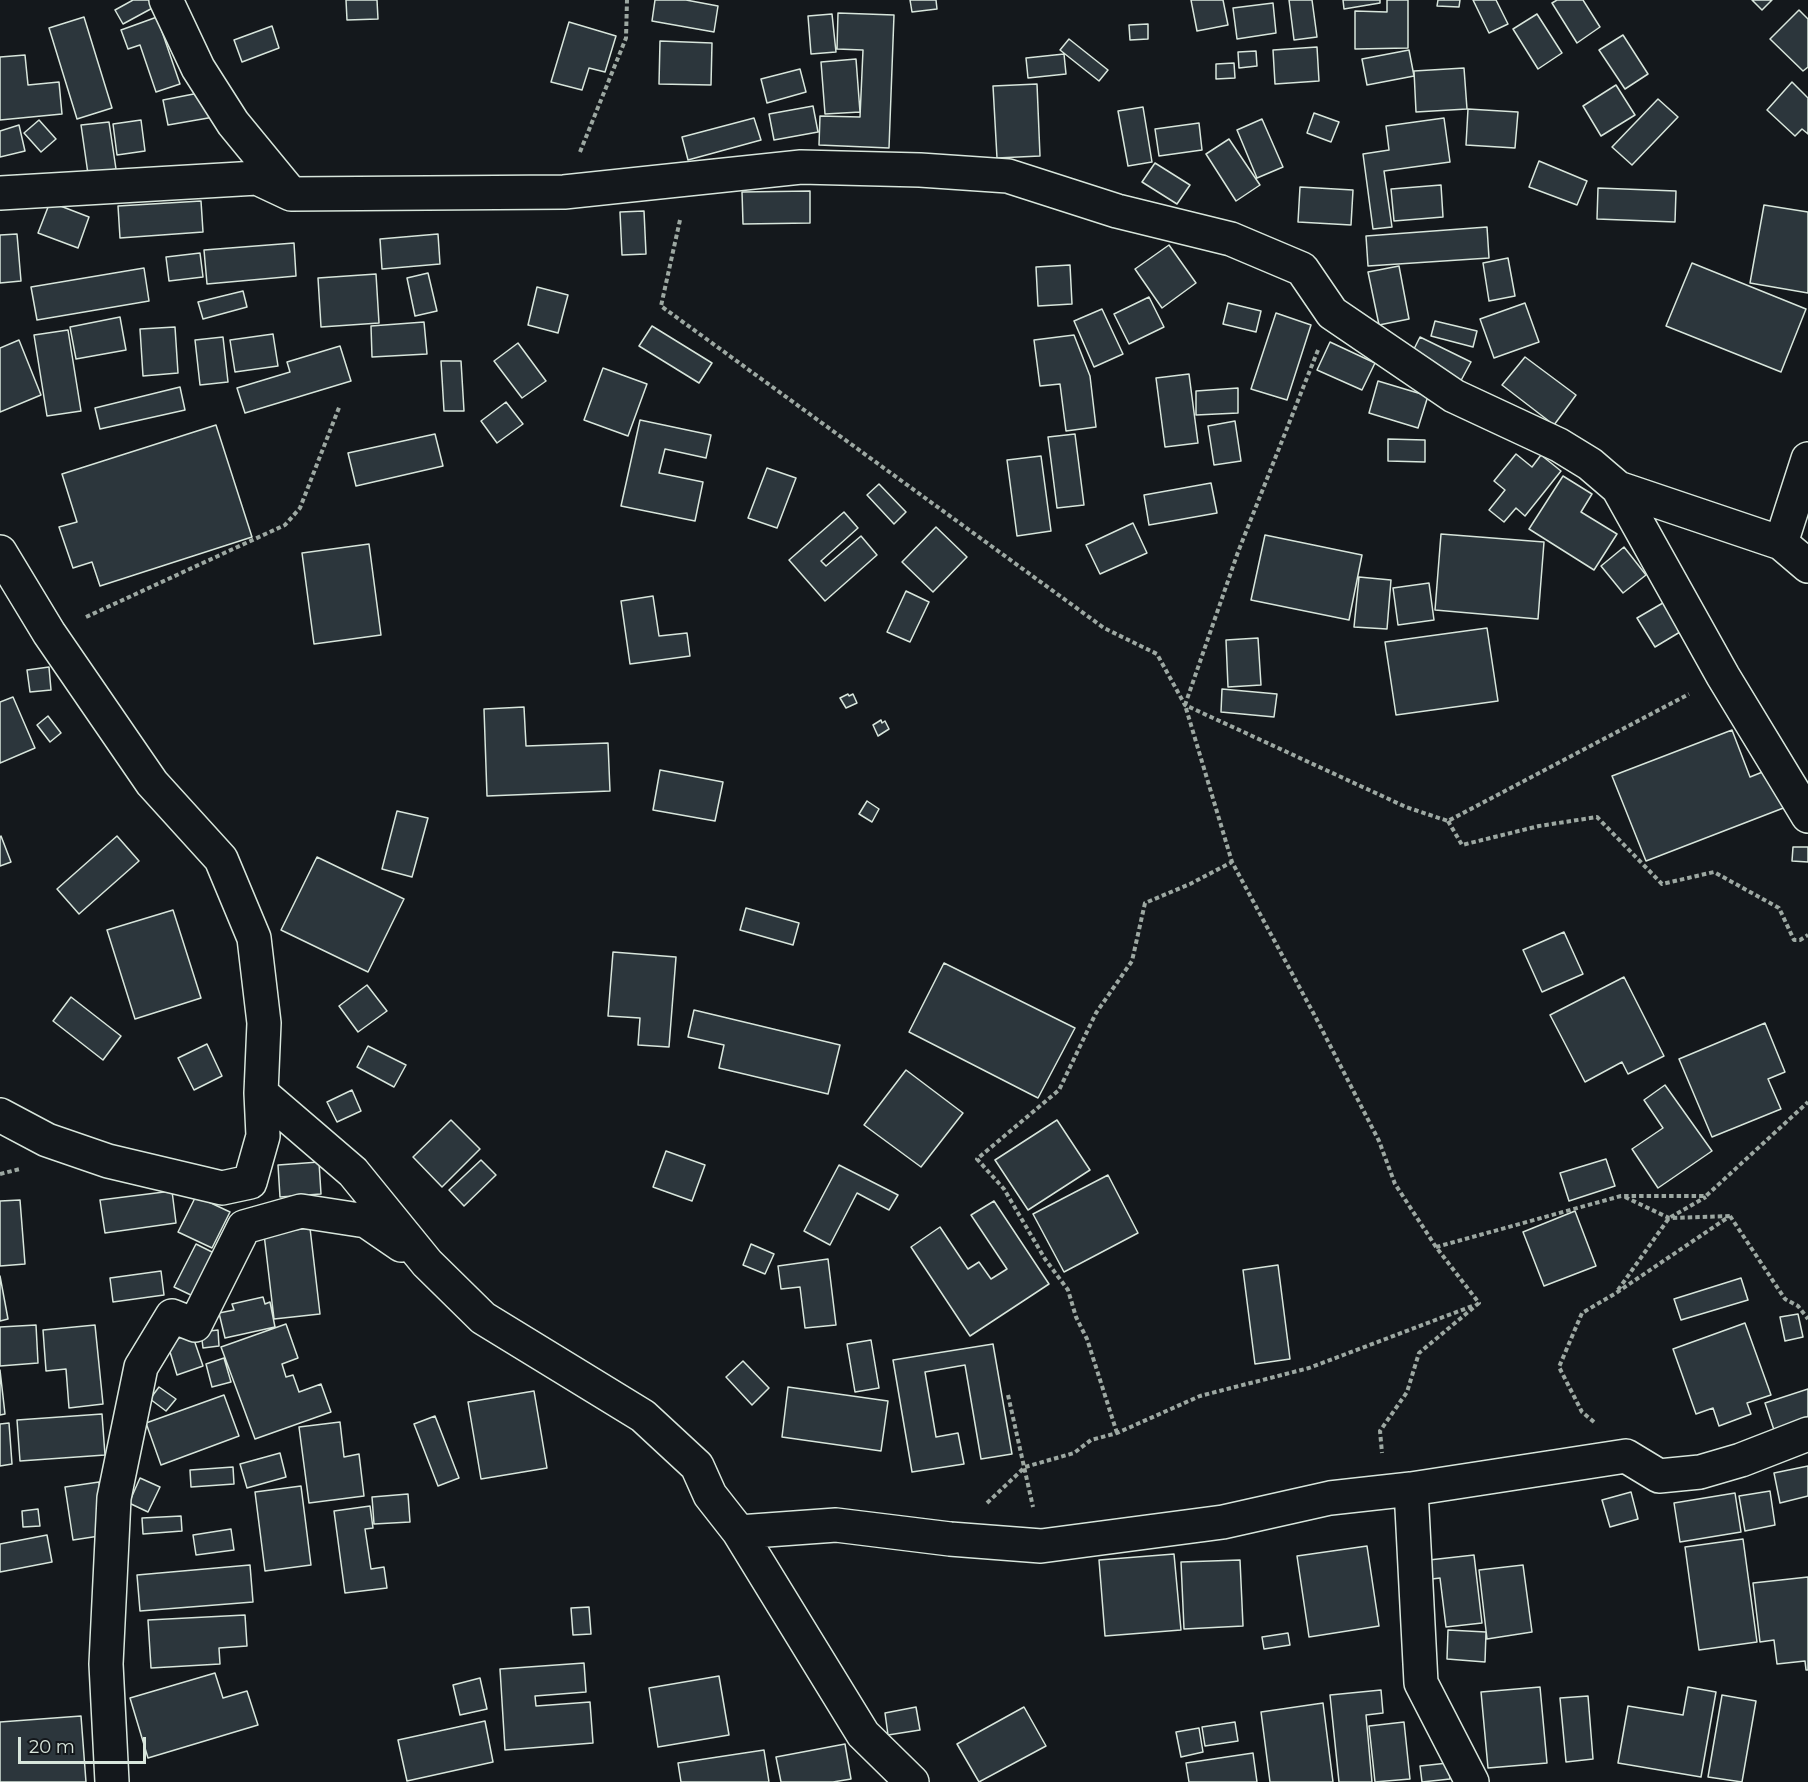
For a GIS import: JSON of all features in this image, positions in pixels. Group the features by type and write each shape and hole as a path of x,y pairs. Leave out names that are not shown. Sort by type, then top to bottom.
{"street":[{"path":"166,0 198,68 233,123 291,194"},
{"path":"0,193 257,178 291,194 564,192 801,167 921,170 1008,176 1117,211 1231,239 1302,269 1332,313 1454,396 1559,446 1590,464 1618,488 1723,676 1808,816"},
{"path":"1781,543 1808,459"},
{"path":"1618,488 1781,543 1808,566"},
{"path":"0,552 50,633 152,783 221,859 254,938 264,1023 261,1093 263,1136 250,1182 222,1188 108,1161 47,1140 0,1115"},
{"path":"261,1093 353,1172 427,1263 483,1318 643,1416 697,1466 710,1495 739,1532 863,1734 912,1782"},
{"path":"112,1782 106,1664 114,1498 141,1367 167,1324 172,1316 195,1324 244,1227 301,1211 366,1221 427,1263"},
{"path":"739,1532 836,1525 950,1539 1041,1546 1223,1522 1330,1498 1626,1456 1659,1476 1700,1472 1741,1460 1808,1434"},
{"path":"1398,1490 1421,1683 1472,1782"}],"path":[{"path":"564,192 626,38 627,0"},
{"path":"680,217 662,306 1104,628 1157,654 1185,705 1232,862 1379,1141 1395,1184 1436,1247 1479,1303"},
{"path":"1185,705 1238,552 1332,313"},
{"path":"50,633 285,525 300,508 340,405"},
{"path":"1448,821 1723,676"},
{"path":"1185,705 1406,807 1448,821 1462,845 1539,826 1597,817 1662,884 1714,872 1779,908 1794,940 1800,940 1808,935"},
{"path":"1117,1433 1087,1339 1076,1317 1068,1290 1045,1259 1004,1189 977,1159 1059,1090 1096,1013 1132,962 1145,903 1190,884 1232,862"},
{"path":"1616,1293 1669,1218 1706,1196 1808,1102"},
{"path":"1436,1247 1621,1196 1706,1196"},
{"path":"1621,1196 1669,1218 1730,1216"},
{"path":"1599,1426 1581,1412 1559,1367 1582,1313 1616,1293 1730,1216"},
{"path":"1730,1216 1785,1299 1798,1306 1808,1319"},
{"path":"950,1539 1025,1467 1074,1453 1091,1440 1117,1433 1200,1396 1308,1368 1479,1303"},
{"path":"1398,1490 1380,1431 1407,1392 1419,1353 1479,1303"},
{"path":"1008,1395 1041,1546"}],"building":[{"path":"133,0 156,0 158,5 123,24 115,10"},
{"path":"346,0 377,0 378,19 347,20"},
{"path":"655,0 686,0 718,6 714,32 652,21"},
{"path":"910,0 936,0 937,9 912,12"},
{"path":"1191,0 1223,0 1228,25 1197,31"},
{"path":"1289,0 1312,0 1317,37 1294,40"},
{"path":"1343,0 1380,0 1380,3 1344,9"},
{"path":"1387,0 1408,0 1408,48 1355,49 1355,11 1387,12"},
{"path":"1438,0 1460,0 1459,7 1437,6"},
{"path":"1473,0 1496,0 1508,24 1489,33"},
{"path":"1557,0 1583,0 1600,27 1577,43 1552,3"},
{"path":"1752,0 1772,0 1762,10"},
{"path":"1273,3 1276,33 1237,39 1233,8"},
{"path":"1799,10 1808,19 1808,67 1803,71 1770,39"},
{"path":"838,13 894,15 889,148 819,145 820,116 860,117 863,50 837,49"},
{"path":"832,14 836,52 811,54 808,16"},
{"path":"1537,14 1562,53 1538,69 1513,29"},
{"path":"84,17 112,108 77,119 49,28"},
{"path":"157,17 180,84 156,92 140,45 128,49 121,30"},
{"path":"569,22 616,36 605,72 589,68 582,90 551,82"},
{"path":"1148,24 1148,39 1130,40 1129,25"},
{"path":"272,26 279,48 242,62 234,40"},
{"path":"1623,35 1648,74 1625,89 1599,50"},
{"path":"1069,39 1108,70 1099,81 1060,50"},
{"path":"660,41 712,43 711,85 659,84"},
{"path":"1317,47 1319,81 1275,84 1273,50"},
{"path":"1409,50 1414,76 1367,85 1362,59"},
{"path":"1256,51 1257,66 1239,68 1238,52"},
{"path":"1064,54 1066,74 1028,78 1026,58"},
{"path":"25,55 28,85 59,82 62,114 0,120 0,57"},
{"path":"856,59 860,112 825,114 821,62"},
{"path":"1234,63 1235,78 1216,79 1216,64"},
{"path":"1464,68 1467,109 1416,112 1414,71"},
{"path":"800,69 806,92 767,103 761,79"},
{"path":"1792,82 1808,98 1808,134 1802,129 1795,136 1767,110"},
{"path":"1037,84 1040,156 997,158 993,86"},
{"path":"1616,85 1635,115 1601,136 1583,106"},
{"path":"209,91 214,117 168,125 163,100"},
{"path":"1658,99 1678,117 1632,165 1612,147"},
{"path":"813,106 818,132 774,140 769,114"},
{"path":"1143,107 1152,162 1128,166 1118,111"},
{"path":"1468,109 1518,112 1515,148 1466,145"},
{"path":"1314,113 1339,122 1331,142 1307,133"},
{"path":"754,118 761,140 688,160 682,137"},
{"path":"1444,118 1450,162 1384,171 1392,227 1373,229 1363,154 1389,150 1386,126"},
{"path":"1262,119 1283,167 1257,178 1237,130"},
{"path":"39,120 56,139 41,152 24,133"},
{"path":"141,120 145,151 117,155 113,124"},
{"path":"109,122 116,169 88,174 81,125"},
{"path":"1199,123 1202,150 1159,156 1155,129"},
{"path":"19,125 25,151 0,157 0,131"},
{"path":"1229,139 1260,185 1236,201 1206,154"},
{"path":"1539,161 1587,181 1577,205 1529,187"},
{"path":"1155,163 1190,185 1177,204 1142,182"},
{"path":"1441,185 1443,217 1394,221 1391,189"},
{"path":"1300,187 1353,190 1351,225 1298,222"},
{"path":"1598,188 1676,191 1675,222 1597,219"},
{"path":"810,191 810,223 743,224 742,192"},
{"path":"201,201 203,232 120,238 118,206"},
{"path":"50,202 89,217 78,248 38,233"},
{"path":"1764,205 1808,212 1808,293 1750,283"},
{"path":"644,211 646,254 622,255 620,212"},
{"path":"1487,227 1489,258 1368,266 1366,236"},
{"path":"17,234 21,281 0,283 0,235"},
{"path":"438,234 440,264 382,269 380,239"},
{"path":"294,243 296,276 207,284 204,250"},
{"path":"1169,245 1196,283 1162,308 1135,269"},
{"path":"200,253 203,277 169,281 166,257"},
{"path":"1508,258 1515,296 1489,301 1483,263"},
{"path":"1692,263 1806,309 1781,372 1666,326"},
{"path":"1070,265 1072,304 1038,306 1036,267"},
{"path":"1399,266 1409,319 1379,325 1368,272"},
{"path":"144,268 149,301 37,320 31,287"},
{"path":"428,273 437,311 415,316 407,278"},
{"path":"376,274 379,323 321,327 318,278"},
{"path":"537,287 568,295 558,333 528,325"},
{"path":"243,291 247,307 203,319 198,302"},
{"path":"1149,297 1164,327 1129,344 1114,314"},
{"path":"1228,303 1261,311 1256,332 1223,324"},
{"path":"1525,303 1539,342 1494,358 1480,319"},
{"path":"1102,309 1123,354 1094,367 1074,321"},
{"path":"1276,313 1311,325 1287,400 1251,389"},
{"path":"120,317 126,350 76,359 70,327"},
{"path":"1435,321 1477,331 1473,347 1431,336"},
{"path":"424,322 427,354 372,357 371,326"},
{"path":"652,326 712,363 699,383 639,346"},
{"path":"175,327 178,373 143,376 140,329"},
{"path":"68,330 81,411 47,416 34,335"},
{"path":"273,334 278,366 235,372 230,340"},
{"path":"1074,335 1090,376 1096,427 1066,431 1060,384 1040,386 1034,340"},
{"path":"223,337 228,382 200,385 195,340"},
{"path":"1420,337 1471,362 1458,386 1408,361"},
{"path":"19,340 41,395 0,412 0,348"},
{"path":"1330,342 1375,363 1362,390 1317,370"},
{"path":"518,343 546,381 522,398 494,361"},
{"path":"340,346 351,381 245,413 237,388 290,372 287,362"},
{"path":"1525,357 1576,395 1554,425 1502,385"},
{"path":"441,361 461,361 464,411 444,411"},
{"path":"603,368 647,384 628,436 584,420"},
{"path":"1189,374 1198,443 1165,447 1156,378"},
{"path":"1378,381 1428,396 1418,428 1369,413"},
{"path":"180,387 185,410 100,429 95,408"},
{"path":"1238,388 1238,413 1196,415 1196,391"},
{"path":"506,402 523,424 497,443 481,421"},
{"path":"640,420 711,435 706,458 665,449 659,473 703,482 695,521 621,506"},
{"path":"1235,421 1241,461 1214,465 1208,426"},
{"path":"216,425 252,537 100,586 92,562 73,568 59,527 77,522 62,474"},
{"path":"435,434 443,466 356,486 348,453"},
{"path":"1075,434 1084,505 1057,508 1048,437"},
{"path":"1388,439 1425,440 1425,462 1388,461"},
{"path":"1516,454 1532,467 1541,455 1561,471 1525,516 1516,508 1504,522 1489,510 1505,490 1494,481"},
{"path":"1041,456 1051,531 1017,536 1007,460"},
{"path":"767,468 796,478 777,528 748,518"},
{"path":"1563,476 1592,494 1581,512 1617,534 1594,570 1529,529"},
{"path":"1211,483 1217,513 1149,525 1144,495"},
{"path":"879,484 906,512 894,524 867,495"},
{"path":"844,512 858,528 821,561 826,566 861,536 877,555 825,601 789,560"},
{"path":"1133,523 1147,553 1100,574 1086,545"},
{"path":"936,527 967,557 933,592 902,562"},
{"path":"1441,534 1544,542 1538,619 1435,610"},
{"path":"1265,535 1362,555 1349,620 1251,600"},
{"path":"369,544 381,635 314,644 302,553"},
{"path":"1624,547 1646,575 1623,593 1601,566"},
{"path":"1359,577 1391,580 1387,629 1354,627"},
{"path":"1429,583 1434,620 1398,625 1393,588"},
{"path":"906,591 929,602 910,642 887,632"},
{"path":"653,596 659,636 687,633 690,656 630,664 621,601"},
{"path":"1668,600 1685,629 1655,647 1637,618"},
{"path":"1487,628 1498,701 1396,715 1385,642"},
{"path":"1258,638 1261,685 1228,687 1226,640"},
{"path":"49,667 51,690 30,692 27,670"},
{"path":"1222,689 1277,694 1274,717 1221,712"},
{"path":"848,694 849,696 853,694 857,703 846,708 840,698"},
{"path":"13,697 35,748 0,763 0,702"},
{"path":"524,707 526,746 608,743 610,791 487,796 484,709"},
{"path":"48,716 61,733 50,742 37,725"},
{"path":"881,720 882,723 885,721 889,729 878,736 873,725"},
{"path":"1732,730 1750,777 1770,769 1786,807 1646,861 1612,776"},
{"path":"660,770 723,782 715,821 653,810"},
{"path":"867,801 879,809 872,822 859,814"},
{"path":"397,811 428,818 412,877 382,869"},
{"path":"117,836 139,861 79,914 57,889"},
{"path":"0,837 11,862 0,866"},
{"path":"1793,847 1808,847 1808,862 1792,861"},
{"path":"317,857 404,899 368,972 281,930"},
{"path":"746,908 799,923 793,945 740,930"},
{"path":"173,910 201,998 135,1019 107,930"},
{"path":"1564,932 1583,974 1542,992 1523,950"},
{"path":"613,952 676,957 669,1047 638,1045 640,1018 608,1016"},
{"path":"944,963 1075,1028 1038,1098 909,1032"},
{"path":"1624,977 1664,1056 1628,1074 1622,1062 1585,1082 1550,1015"},
{"path":"367,985 387,1011 358,1032 339,1006"},
{"path":"71,997 121,1036 103,1060 53,1021"},
{"path":"694,1010 840,1045 828,1094 719,1068 724,1045 688,1037"},
{"path":"1765,1023 1785,1072 1768,1079 1781,1109 1712,1137 1679,1059"},
{"path":"207,1044 222,1076 194,1090 178,1058"},
{"path":"368,1046 406,1065 394,1087 357,1067"},
{"path":"906,1070 963,1113 921,1167 864,1125"},
{"path":"1665,1085 1712,1151 1658,1188 1632,1149 1663,1128 1644,1100"},
{"path":"352,1090 361,1111 337,1122 327,1102"},
{"path":"451,1120 480,1149 442,1187 413,1157"},
{"path":"1057,1120 1090,1170 1028,1210 995,1160"},
{"path":"666,1151 705,1165 692,1201 653,1187"},
{"path":"1606,1159 1615,1186 1569,1201 1560,1173"},
{"path":"481,1160 496,1175 464,1206 449,1190"},
{"path":"319,1162 321,1194 280,1197 278,1165"},
{"path":"839,1165 898,1195 889,1210 857,1193 830,1245 804,1231"},
{"path":"1108,1175 1138,1233 1064,1272 1033,1214"},
{"path":"172,1191 176,1223 105,1233 100,1200"},
{"path":"196,1196 230,1212 212,1248 178,1232"},
{"path":"20,1200 25,1264 0,1266 0,1201"},
{"path":"994,1201 1049,1284 970,1336 911,1247 940,1227 968,1269 979,1262 991,1279 1007,1269 971,1215"},
{"path":"1575,1211 1596,1266 1544,1286 1523,1232"},
{"path":"310,1228 320,1314 274,1319 264,1234"},
{"path":"196,1244 214,1253 193,1296 174,1287"},
{"path":"751,1244 774,1254 765,1274 743,1265"},
{"path":"828,1259 836,1325 805,1328 800,1287 781,1289 778,1266"},
{"path":"1278,1265 1290,1359 1255,1364 1243,1270"},
{"path":"161,1271 164,1295 113,1302 110,1278"},
{"path":"0,1276 8,1319 0,1321"},
{"path":"1741,1278 1748,1300 1681,1320 1674,1299"},
{"path":"263,1297 265,1304 270,1302 275,1327 225,1338 219,1313 234,1310 232,1304"},
{"path":"1798,1314 1803,1337 1785,1341 1780,1317"},
{"path":"1745,1323 1771,1395 1747,1403 1751,1414 1719,1426 1713,1408 1696,1414 1673,1349"},
{"path":"286,1324 298,1358 282,1364 286,1377 293,1375 299,1392 321,1384 331,1412 255,1439 221,1347"},
{"path":"36,1325 38,1363 0,1366 0,1327"},
{"path":"95,1325 103,1404 69,1408 66,1369 46,1371 43,1330"},
{"path":"218,1330 219,1346 203,1348 201,1332"},
{"path":"192,1334 203,1366 177,1375 167,1342"},
{"path":"871,1340 879,1388 855,1392 847,1344"},
{"path":"993,1344 1012,1454 981,1459 965,1365 925,1372 936,1437 958,1433 964,1464 912,1472 893,1360"},
{"path":"224,1358 231,1382 212,1387 206,1364"},
{"path":"743,1361 769,1388 752,1405 726,1377"},
{"path":"0,1370 5,1414 0,1415"},
{"path":"159,1387 176,1399 166,1411 150,1399"},
{"path":"788,1387 888,1401 881,1451 782,1437"},
{"path":"1808,1389 1808,1419 1774,1430 1765,1403"},
{"path":"534,1391 547,1468 481,1479 468,1402"},
{"path":"224,1395 239,1436 161,1465 146,1423"},
{"path":"102,1414 105,1455 20,1461 17,1420"},
{"path":"435,1416 459,1478 438,1486 414,1424"},
{"path":"340,1422 344,1457 359,1454 364,1496 309,1503 299,1427"},
{"path":"9,1423 12,1464 0,1466 0,1424"},
{"path":"280,1453 286,1477 247,1488 240,1464"},
{"path":"1808,1466 1808,1496 1780,1503 1774,1473"},
{"path":"233,1467 234,1484 191,1487 190,1470"},
{"path":"140,1478 160,1487 148,1512 129,1503"},
{"path":"99,1482 106,1535 73,1540 65,1487"},
{"path":"301,1486 311,1565 265,1571 255,1492"},
{"path":"1770,1491 1775,1525 1745,1531 1739,1496"},
{"path":"1631,1492 1638,1519 1610,1527 1602,1500"},
{"path":"1735,1493 1741,1532 1680,1542 1674,1503"},
{"path":"408,1494 410,1522 374,1524 372,1497"},
{"path":"370,1506 373,1528 365,1529 371,1569 384,1567 387,1588 345,1593 334,1511"},
{"path":"38,1509 40,1526 23,1527 22,1511"},
{"path":"181,1516 182,1531 143,1534 142,1518"},
{"path":"231,1529 234,1550 196,1555 193,1535"},
{"path":"47,1535 52,1562 0,1572 0,1544"},
{"path":"1743,1539 1757,1642 1699,1650 1685,1547"},
{"path":"1367,1546 1379,1626 1309,1637 1297,1556"},
{"path":"1174,1554 1181,1630 1105,1636 1099,1560"},
{"path":"1474,1555 1482,1623 1446,1627 1440,1578 1432,1579 1429,1560"},
{"path":"1240,1560 1243,1626 1184,1629 1181,1562"},
{"path":"250,1565 253,1602 140,1611 137,1575"},
{"path":"1523,1565 1532,1632 1487,1639 1479,1570"},
{"path":"1808,1577 1808,1670 1806,1670 1805,1661 1777,1664 1774,1640 1760,1642 1753,1583"},
{"path":"589,1607 591,1634 573,1635 571,1608"},
{"path":"245,1615 247,1646 219,1648 220,1664 151,1668 148,1620"},
{"path":"1448,1630 1486,1632 1485,1662 1447,1659"},
{"path":"1288,1633 1290,1645 1264,1649 1262,1637"},
{"path":"584,1663 586,1692 535,1696 536,1706 590,1702 593,1743 505,1750 500,1669"},
{"path":"215,1673 223,1698 247,1691 258,1725 148,1758 130,1698"},
{"path":"719,1676 729,1735 658,1747 649,1688"},
{"path":"480,1678 487,1709 460,1715 453,1685"},
{"path":"1540,1687 1547,1763 1488,1768 1481,1692"},
{"path":"1688,1687 1716,1692 1701,1777 1618,1763 1628,1706 1683,1715"},
{"path":"1381,1690 1383,1713 1366,1715 1372,1782 1339,1782 1330,1695"},
{"path":"1722,1695 1756,1701 1742,1782 1708,1777"},
{"path":"1588,1696 1593,1759 1566,1762 1560,1698"},
{"path":"1323,1703 1333,1782 1270,1782 1261,1712"},
{"path":"916,1707 920,1730 888,1735 885,1713"},
{"path":"1024,1707 1046,1746 979,1782 957,1744"},
{"path":"81,1716 86,1782 0,1782 0,1722"},
{"path":"485,1721 493,1762 407,1781 398,1740"},
{"path":"1235,1722 1238,1741 1205,1746 1202,1727"},
{"path":"1404,1722 1410,1779 1375,1782 1369,1726"},
{"path":"1199,1728 1203,1752 1181,1757 1176,1732"},
{"path":"845,1744 851,1779 833,1782 781,1782 776,1757"},
{"path":"764,1750 769,1782 681,1782 678,1763"},
{"path":"1253,1753 1257,1782 1189,1782 1186,1763"},
{"path":"1448,1763 1450,1779 1422,1782 1420,1766"}]}
